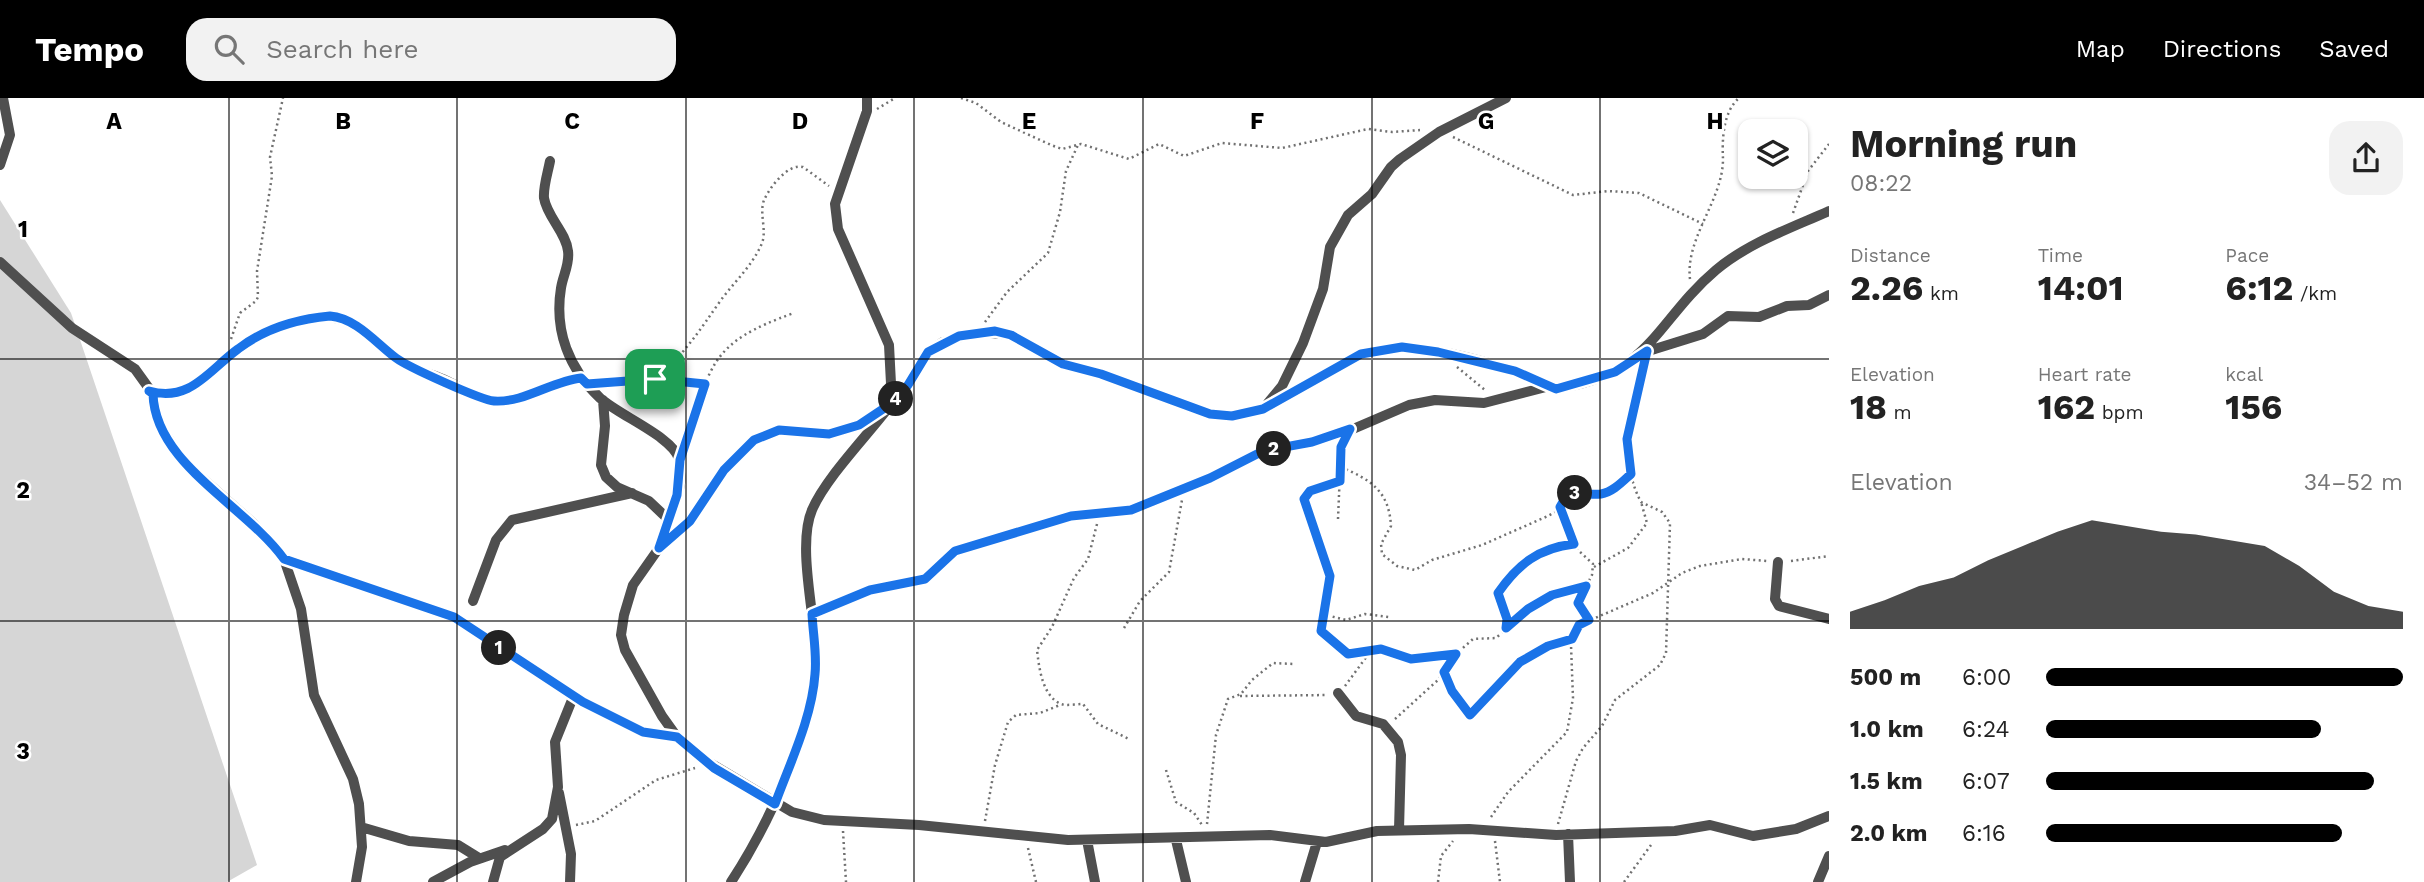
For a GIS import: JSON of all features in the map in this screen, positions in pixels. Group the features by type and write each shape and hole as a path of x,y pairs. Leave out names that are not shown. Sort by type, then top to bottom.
{"street":[{"path":"0,165 10,135 3,98"},
{"path":"867,98 866,114 838,197 838,229 889,345 892,403"},
{"path":"1263,409 1282,386 1303,343 1323,289 1330,247 1348,215 1372,194 1391,167 1439,132 1506,98"},
{"path":"550,161 544,198 568,249 561,288 560,326 565,349 584,381 603,400 620,415 666,440 676,450 680,460 677,495 659,548"},
{"path":"1643,353 1692,293 1733,257 1829,211"},
{"path":"0,262 72,328 135,369 153,394 153,408 160,425 183,461 266,536 284,559 301,609 309,679 353,779 361,827 356,882"},
{"path":"731,882 758,841 775,804 801,731 815,677 817,652 807,527 812,510 830,482 908,385 928,352 943,342 977,332 995,331 1011,335 1063,364 1101,374 1210,414 1232,416 1263,409 1361,354 1402,347 1438,352 1515,371 1546,387 1556,389 1589,382 1615,372 1643,353 1703,334 1728,316 1759,317 1787,306 1809,305 1829,295"},
{"path":"149,391 164,395 175,394 205,378 238,349 271,330 307,318 330,316 355,325 408,366 486,400 511,399 559,382 584,381"},
{"path":"812,614 859,594 925,579 955,551 1071,516 1131,510 1263,451 1312,442 1422,401 1476,404 1546,387"},
{"path":"603,400 605,426 601,465 606,477 617,487 649,500 668,520"},
{"path":"892,403 844,431 829,434 779,430 754,440 724,470 690,521 659,548 633,585 624,615 621,635 625,650 677,737 709,764 792,812 843,821 963,830 1026,838 1176,840 1270,835 1317,842 1399,830 1469,829 1556,835 1662,832 1710,825 1753,836 1796,829 1829,816"},
{"path":"473,601 496,540 512,520 632,493"},
{"path":"284,559 454,617 574,695 643,732 677,737"},
{"path":"1778,562 1775,600 1779,606 1829,619"},
{"path":"1338,693 1358,718 1387,727 1401,748 1399,830"},
{"path":"570,882 571,854 558,787 555,742 574,695"},
{"path":"493,882 500,858 511,848 544,829 552,819 558,787"},
{"path":"361,827 409,841 458,845 479,858"},
{"path":"1568,834 1570,882"},
{"path":"1087,840 1094,882"},
{"path":"1176,840 1186,882"},
{"path":"1305,882 1317,842"},
{"path":"433,882 479,858 511,848"},
{"path":"1818,882 1829,856"}],"path":[{"path":"225,361 237,317 258,297 257,271 272,176 270,157 283,98"},
{"path":"866,114 886,106 895,98"},
{"path":"961,98 976,103 1000,122 1062,149 1077,145 1129,159 1159,145 1184,156 1222,143 1282,148 1368,129 1439,132 1573,195 1608,191 1639,193 1703,224"},
{"path":"1692,293 1690,261 1722,165 1720,145 1731,107 1739,98"},
{"path":"1787,230 1808,171 1829,144"},
{"path":"977,332 1007,292 1048,253 1060,212 1066,171 1077,145"},
{"path":"655,379 699,336 719,303 744,273 763,241 764,201 785,173 791,168 803,167 824,179 838,197"},
{"path":"680,460 705,384 724,348 767,322 794,313"},
{"path":"1438,352 1498,400"},
{"path":"1589,620 1578,603 1594,567 1628,548 1647,523 1631,474 1627,439 1643,353"},
{"path":"584,381 655,379 705,384"},
{"path":"1338,519 1341,447 1350,429"},
{"path":"1340,467 1365,477 1383,491 1391,526 1380,550 1387,560 1415,570 1445,555 1482,545 1548,516 1573,493 1608,491 1631,474"},
{"path":"1340,481 1310,491 1304,499 1330,576 1321,631 1328,640 1348,654 1384,650 1411,659 1456,654"},
{"path":"1124,628 1140,600 1169,572 1186,487"},
{"path":"1556,835 1576,761 1583,748 1602,726 1615,699 1660,665 1666,653 1670,523 1662,512 1641,502"},
{"path":"1560,507 1574,544 1590,559 1594,567"},
{"path":"1062,704 1044,685 1037,650 1052,626 1074,578 1088,559 1097,525 1105,513"},
{"path":"1506,628 1507,619 1499,591 1522,563 1538,552 1551,546 1574,544"},
{"path":"1500,882 1488,830 1508,792 1567,732 1573,698 1572,639 1579,625 1653,593 1691,569 1711,563 1742,559 1778,562 1829,556"},
{"path":"1387,727 1444,672 1456,654 1473,639 1493,639 1528,609 1552,595 1586,586"},
{"path":"1322,614 1346,620 1369,614 1389,617"},
{"path":"1444,672 1452,691 1470,715 1520,662 1548,646 1572,639"},
{"path":"1166,770 1177,802 1194,813 1206,831 1216,735 1228,699 1237,696 1316,696 1338,693 1370,652"},
{"path":"1237,696 1273,663 1294,664"},
{"path":"963,830 986,821 995,765 1008,722 1016,715 1040,713 1062,704 1083,704 1098,724 1129,739"},
{"path":"566,827 595,821 656,780 709,764"},
{"path":"843,821 846,882"},
{"path":"1438,882 1441,856 1449,844 1469,829"},
{"path":"1623,882 1662,832"},
{"path":"1026,838 1036,882"}],"shaded area":[{"path":"0,200 71,313 257,865 227,882 0,882"}],"route":[{"path":"330,316 339,317 355,325 408,366 441,378 486,400 511,399 569,379 581,378 587,384 616,384 655,379 705,384 680,460 677,495 659,548 690,521 724,470 754,440 779,430 829,434 859,425 892,403 908,385 928,352 959,336 995,331 1011,335 1063,364 1101,374 1210,414 1232,416 1263,409 1361,354 1377,349 1402,347 1463,357 1515,371 1546,387 1556,389 1589,382 1615,372 1647,351 1627,439 1631,474 1616,487 1601,494 1580,492 1566,497 1560,507 1574,544 1551,546 1538,552 1522,563 1498,593 1507,619 1506,628 1528,609 1552,595 1586,586 1578,603 1589,620 1579,625 1572,639 1548,646 1520,662 1511,675 1475,706 1470,715 1454,695 1444,672 1456,654 1411,659 1381,649 1348,654 1328,640 1321,631 1320,623 1330,576 1304,499 1310,491 1340,481 1341,447 1350,429 1339,435 1312,442 1263,451 1210,478 1131,510 1071,516 955,551 925,579 870,590 812,614 817,652 815,677 808,709 775,804 741,781 714,768 677,737 643,732 583,702 454,617 284,559 266,536 183,461 160,425 153,408 153,394 149,391 164,395 175,394 205,378 238,349 271,330 307,318 330,316"}]}
